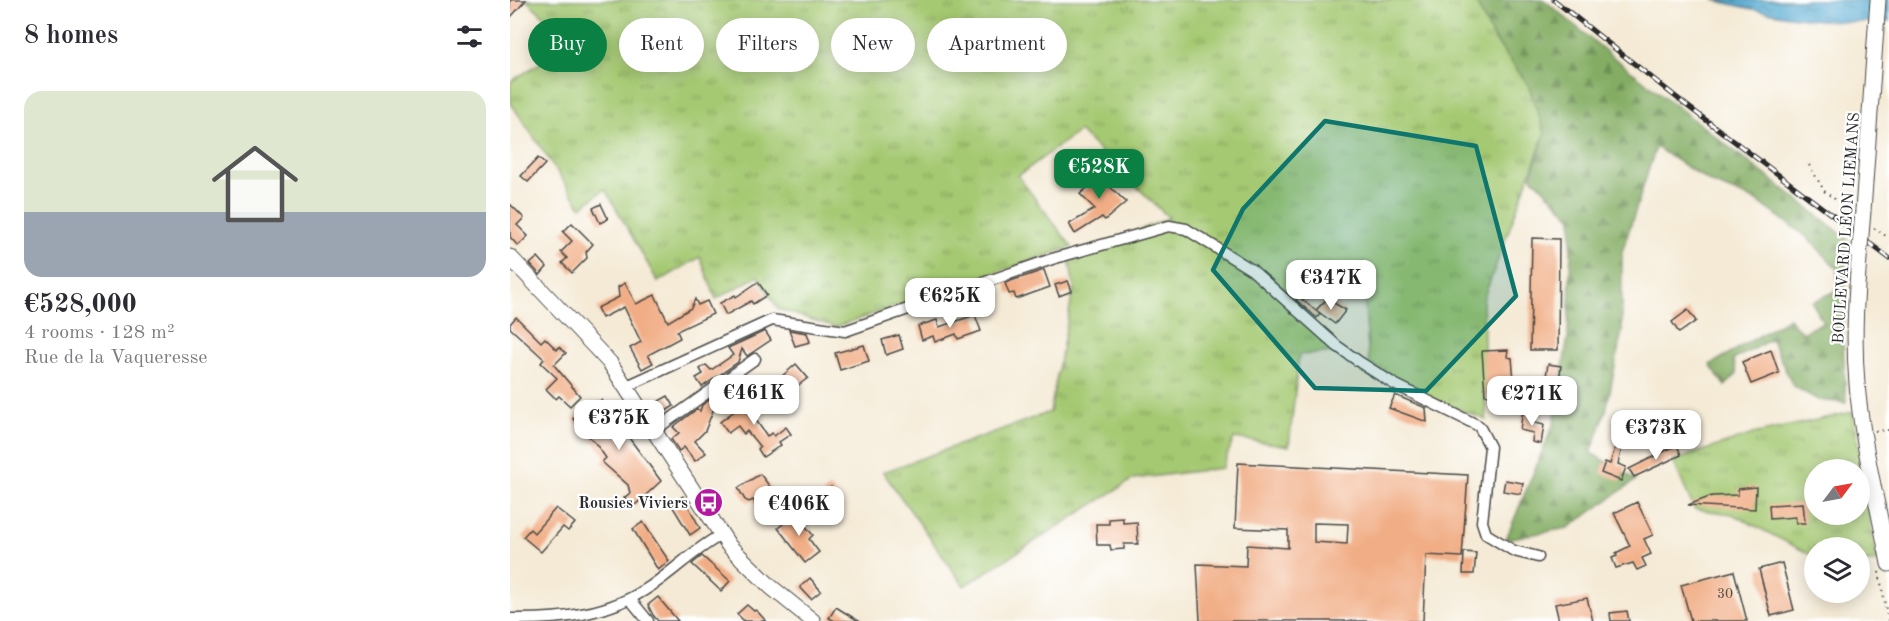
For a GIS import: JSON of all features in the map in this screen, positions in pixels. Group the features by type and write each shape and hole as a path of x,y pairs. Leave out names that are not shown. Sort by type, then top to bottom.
{"main road":[{"name":"BOULEVARD LÉON LIEMANS","path":"1878,0 1855,323 1858,395 1889,564"},
{"path":"510,257 596,346 627,386 721,535 771,587 813,621"}],"street":[{"path":"627,386 772,320 845,331 1052,259 1169,226 1186,229 1251,270 1337,346 1361,363 1394,384 1479,426 1490,447 1482,522 1486,534 1514,551 1538,556"},
{"path":"655,430 755,359"},
{"path":"510,619 572,618 630,599 670,573 692,553 721,535"},
{"path":"630,599 648,621"}],"path":[{"path":"1809,165 1825,192 1889,238"}],"highlighted area":[{"path":"1325,121 1476,146 1516,296 1426,391 1315,388 1213,270 1243,209"}],"green space":[{"path":"526,0 1475,0 1493,37 1529,85 1545,133 1483,300 1486,420 1422,395 1369,363 1364,292 1294,302 1335,352 1299,355 1289,446 1234,438 1222,468 1133,479 964,586 883,472 1050,412 1074,287 1069,259 1169,218 1079,131 1018,176 1072,247 835,327 778,309 758,276 716,299 700,257 658,282 605,189 581,207 510,102 510,82 528,71 607,72 607,18 546,18"},
{"path":"1475,0 1544,0 1613,57 1848,239 1842,319 1846,403 1818,400 1793,386 1771,339 1733,360 1737,374 1725,386 1710,365 1789,318 1802,333 1823,322 1812,302 1838,290 1837,269 1808,238 1757,201 1710,182 1656,147 1622,252 1622,331 1606,411 1591,453 1636,480 1568,528 1506,539 1554,423 1568,336 1572,218 1531,176 1545,133 1528,84 1493,37"},
{"path":"1853,412 1861,459 1804,459 1804,525 1870,525 1870,518 1877,562 1870,562 1870,537 1804,537 1804,551 1732,514 1694,509 1673,461 1753,434"}],"water":[{"path":"1714,0 1889,0 1889,21 1845,22 1800,18"}],"building":[{"path":"510,0 526,0 510,18"},
{"path":"538,158 545,164 528,182 521,176"},
{"path":"1105,165 1118,177 1109,186 1126,202 1105,220 1102,217 1075,234 1069,224 1095,209 1080,194 1099,178 1096,175"},
{"path":"510,204 524,218 517,225 528,236 518,246 510,237"},
{"path":"601,204 608,219 600,223 593,208"},
{"path":"572,223 593,244 586,252 587,258 572,273 562,263 567,258 561,252 572,241 563,232"},
{"path":"1532,238 1559,239 1558,350 1530,350"},
{"path":"538,257 547,267 540,275 530,264"},
{"path":"1044,270 1050,287 1016,299 1014,293 1009,294 1005,283"},
{"path":"1068,281 1072,291 1059,296 1055,285"},
{"path":"758,282 767,295 753,304 751,301 726,315 720,303 735,295 736,297"},
{"path":"625,283 636,304 655,295 668,322 691,308 695,299 698,305 707,301 713,314 677,331 680,338 648,355 653,363 642,369 630,348 641,342 624,307 602,318 597,308 619,297 618,287"},
{"path":"1299,297 1320,314 1317,318 1296,300"},
{"path":"1327,299 1346,310 1335,324 1316,310"},
{"path":"1688,310 1696,321 1679,333 1672,322"},
{"path":"975,315 981,331 958,339 956,334 935,342 933,336 922,340 918,326 937,320 939,327"},
{"path":"516,317 541,342 545,338 557,350 559,347 566,353 554,365 580,396 570,406 559,396 556,399 546,389 557,378 541,363 544,359 510,328 510,324"},
{"path":"789,330 807,333 810,342 795,346"},
{"path":"765,331 771,340 747,356 742,349 738,362 702,387 696,378 703,374 700,369 706,365 711,370 733,355 728,348"},
{"path":"899,335 903,349 886,355 882,340"},
{"path":"864,345 869,361 840,370 835,353"},
{"path":"1508,350 1507,357 1512,358 1515,393 1485,395 1482,351"},
{"path":"1771,350 1779,373 1751,384 1742,362"},
{"path":"796,364 808,378 792,390 781,377"},
{"path":"1548,364 1561,366 1558,392 1544,389"},
{"path":"720,393 705,431 695,441 706,453 695,461 684,447 679,451 671,439 679,433 673,427 697,409 700,411 702,405"},
{"path":"757,394 767,406 753,416 767,436 772,433 774,436 786,427 791,434 779,442 781,445 763,457 758,449 760,447 747,431 744,434 738,426 728,433 720,422"},
{"path":"1395,395 1426,408 1427,422 1389,408"},
{"path":"668,396 674,406 663,413 657,402"},
{"path":"601,400 661,481 635,505 624,498 630,493 628,485 602,462 606,458 573,419"},
{"path":"1523,410 1532,411 1531,422 1544,425 1541,444 1532,442 1533,433 1520,430"},
{"path":"1616,445 1622,447 1618,464 1626,467 1621,481 1601,473 1605,462 1610,464"},
{"path":"1677,445 1681,455 1634,477 1629,469"},
{"path":"1238,463 1468,475 1462,557 1426,555 1423,621 1200,621 1197,564 1246,566 1247,545 1288,548 1288,530 1235,528","holes":["1314,523 1348,524 1347,544 1314,542"]},
{"path":"760,474 775,493 757,505 753,500 749,502 745,500 738,488"},
{"path":"1505,480 1523,483 1521,494 1503,491"},
{"path":"831,487 836,495 828,500 823,493"},
{"path":"1756,487 1755,509 1688,505 1712,496 1738,495 1738,489"},
{"path":"683,496 700,528 690,535 671,504"},
{"path":"1637,502 1653,535 1644,539 1651,554 1642,558 1646,566 1637,570 1633,563 1616,568 1612,558 1617,556 1616,553 1630,546 1614,513"},
{"path":"1803,503 1804,523 1796,523 1795,517 1770,519 1769,505"},
{"path":"556,508 575,523 568,531 563,527 541,552 523,537 530,529 534,533"},
{"path":"798,511 804,519 801,521 813,535 809,539 819,552 805,563 778,528"},
{"path":"1123,518 1123,523 1137,522 1138,544 1124,544 1124,549 1111,550 1110,545 1097,545 1096,524 1109,524 1109,519"},
{"path":"643,522 669,561 658,570 633,529"},
{"path":"1464,552 1476,553 1474,574 1463,574"},
{"path":"702,556 730,581 721,591 692,564"},
{"path":"1782,563 1794,610 1771,616 1759,569"},
{"path":"1734,571 1747,621 1691,621 1681,585"},
{"path":"810,578 821,591 811,599 800,587"},
{"path":"658,597 678,621 658,621 653,615 648,605"},
{"path":"1587,598 1593,621 1559,621 1555,604"},
{"path":"747,605 754,611 756,610 766,621 744,621 737,614"},
{"path":"836,607 859,621 835,621 829,618"},
{"path":"1627,611 1629,621 1611,621 1610,613"}],"railway":[{"path":"1554,0 1686,105 1889,258"}],"place":[{"name":"Rousies Viviers","path":"709,502"}]}
